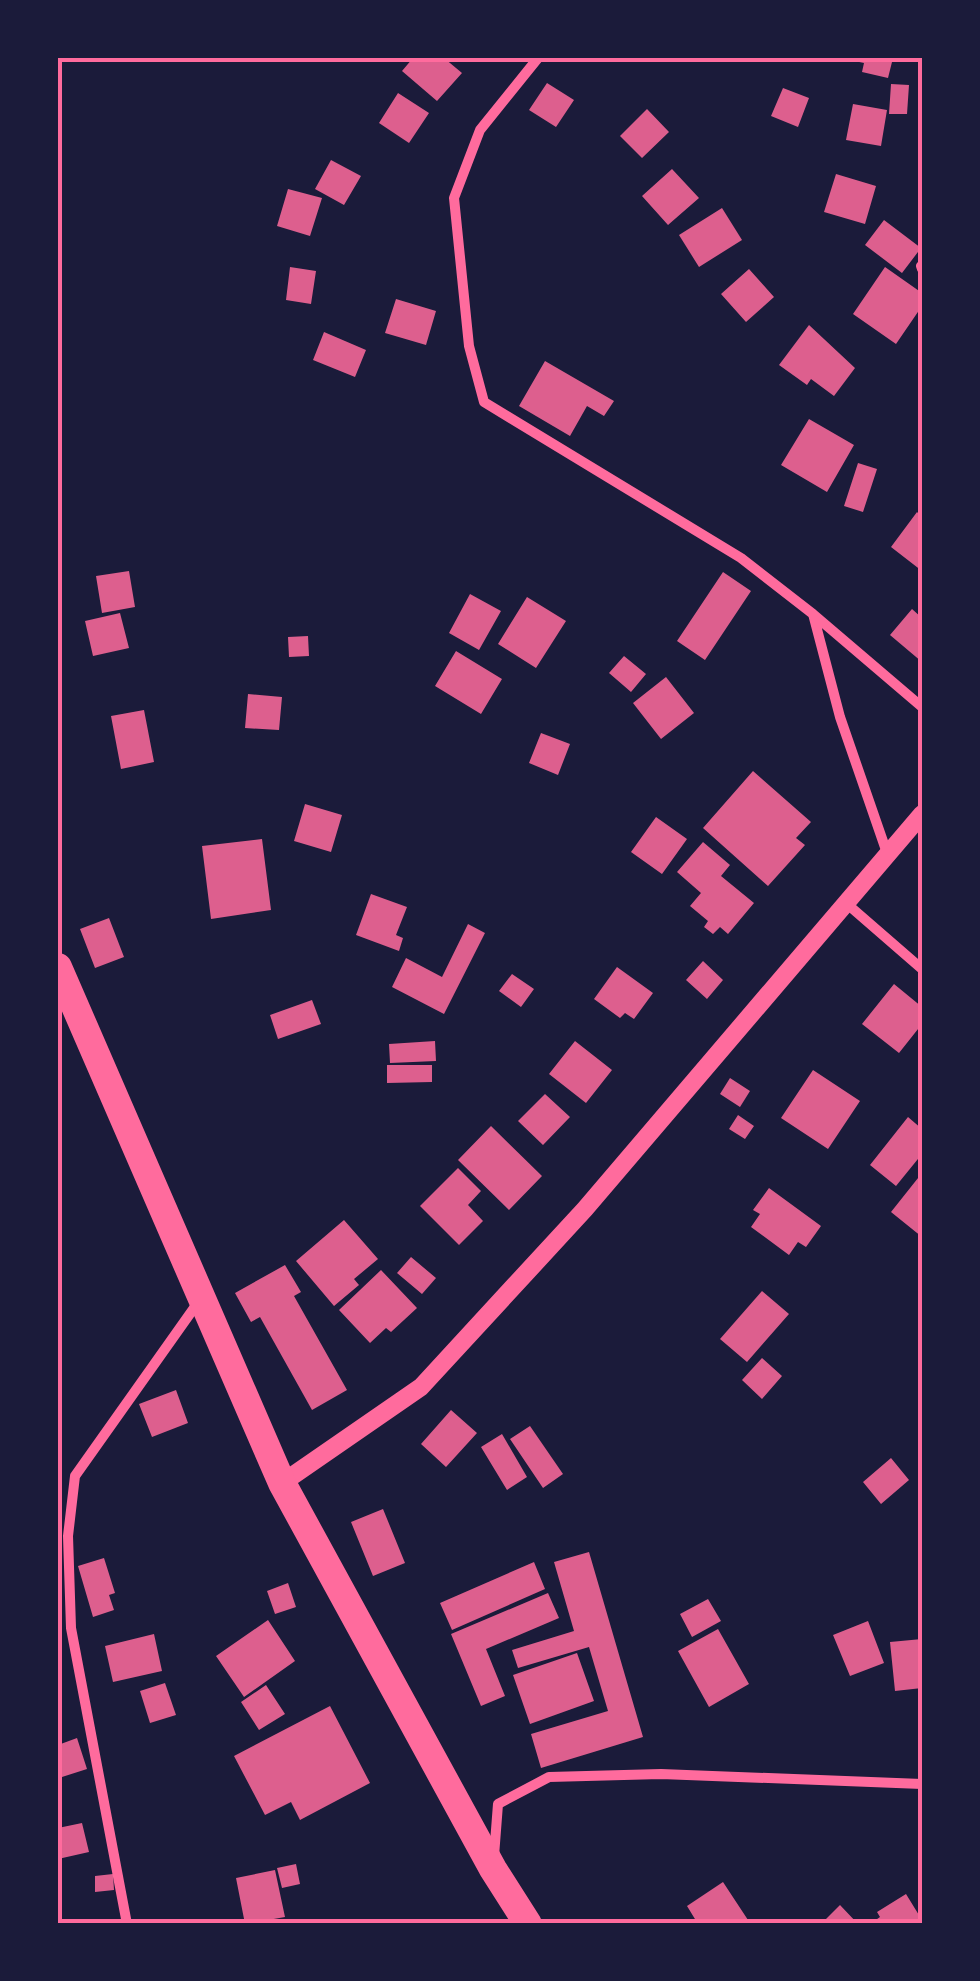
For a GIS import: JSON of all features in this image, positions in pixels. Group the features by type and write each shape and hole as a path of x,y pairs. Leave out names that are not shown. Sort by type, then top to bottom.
{"highway":[{"path":"58,967 282,1483 493,1869 528,1924"}],"street":[{"path":"538,58 480,130 454,198 468,346 484,402 740,558 922,707"},
{"path":"813,614 840,717 887,853"},
{"path":"282,1483 421,1387 585,1209 922,814"},
{"path":"846,903 922,969"},
{"path":"127,1924 71,1628 63,1537 76,1476 200,1300"},
{"path":"493,1869 498,1804 549,1776 661,1774 922,1784"}],"building":[{"path":"413,58 444,58 462,73 437,101 402,71"},
{"path":"893,58 888,78 862,72 864,63 845,59"},
{"path":"547,83 574,100 556,127 529,110"},
{"path":"891,84 909,85 907,114 889,114"},
{"path":"783,88 809,98 798,127 771,116"},
{"path":"398,93 429,113 409,143 379,123"},
{"path":"853,104 887,110 881,146 846,140"},
{"path":"647,109 669,132 642,158 620,136"},
{"path":"331,160 361,176 344,205 315,189"},
{"path":"672,169 699,198 668,225 642,196"},
{"path":"836,174 876,186 865,224 824,212"},
{"path":"288,189 322,198 310,236 277,226"},
{"path":"722,208 742,240 699,267 679,235"},
{"path":"884,220 921,248 902,273 865,245"},
{"path":"290,267 316,271 311,304 286,300"},
{"path":"885,267 922,293 922,306 896,344 853,314"},
{"path":"749,269 774,297 746,322 721,294"},
{"path":"396,299 436,311 426,345 385,333"},
{"path":"809,325 855,368 834,396 811,379 807,385 779,365"},
{"path":"324,332 366,350 355,377 313,360"},
{"path":"545,361 614,401 604,416 587,406 570,436 519,406"},
{"path":"809,419 854,445 827,492 781,465"},
{"path":"858,463 877,469 863,512 844,506"},
{"path":"917,512 922,517 922,571 891,547"},
{"path":"129,571 135,607 102,613 96,576"},
{"path":"723,572 751,591 705,660 677,641"},
{"path":"470,594 501,611 479,650 449,633"},
{"path":"527,597 566,621 536,668 498,644"},
{"path":"912,609 922,618 922,662 890,635"},
{"path":"120,613 129,648 93,656 85,621"},
{"path":"308,636 309,656 289,657 288,637"},
{"path":"456,651 502,679 481,714 435,686"},
{"path":"624,656 646,674 631,692 609,673"},
{"path":"666,677 694,713 661,739 633,703"},
{"path":"248,694 282,697 279,730 245,728"},
{"path":"144,710 154,762 121,769 111,716"},
{"path":"541,733 570,744 558,775 529,763"},
{"path":"753,771 811,822 796,838 805,845 768,886 703,828"},
{"path":"305,804 342,815 331,852 294,841"},
{"path":"656,817 687,839 662,874 631,852"},
{"path":"262,839 271,910 211,919 202,846"},
{"path":"703,842 730,865 721,876 754,903 728,934 720,927 713,934 704,927 708,921 690,906 701,893 677,872"},
{"path":"371,894 407,907 396,935 403,938 399,951 356,935"},
{"path":"109,918 124,957 95,968 80,929"},
{"path":"468,924 485,933 444,1014 392,987 406,958 442,977"},
{"path":"703,961 723,980 707,999 686,980"},
{"path":"617,967 653,993 634,1019 625,1013 620,1018 594,999"},
{"path":"512,974 534,989 521,1007 499,991"},
{"path":"894,984 922,1007 922,1024 899,1053 862,1024"},
{"path":"312,1000 321,1024 278,1039 270,1015"},
{"path":"435,1041 436,1061 390,1063 389,1044"},
{"path":"575,1041 612,1070 586,1103 549,1074"},
{"path":"387,1065 432,1065 432,1082 387,1083"},
{"path":"813,1070 860,1101 828,1149 781,1118"},
{"path":"730,1078 750,1091 740,1107 720,1094"},
{"path":"545,1094 570,1117 543,1145 518,1121"},
{"path":"738,1115 754,1126 745,1139 729,1129"},
{"path":"908,1117 922,1129 922,1154 896,1186 870,1165"},
{"path":"491,1126 542,1176 509,1210 458,1160"},
{"path":"458,1168 481,1191 468,1205 483,1221 459,1245 420,1206"},
{"path":"922,1173 922,1237 891,1212"},
{"path":"769,1188 821,1226 806,1247 798,1242 789,1255 751,1227 760,1214 753,1210"},
{"path":"344,1220 378,1259 354,1279 359,1285 334,1306 296,1261"},
{"path":"411,1257 436,1278 422,1294 397,1273"},
{"path":"285,1265 301,1292 294,1296 347,1390 312,1410 260,1317 251,1322 235,1293"},
{"path":"381,1270 417,1308 391,1332 386,1328 370,1343 339,1310"},
{"path":"762,1291 789,1314 747,1362 720,1339"},
{"path":"762,1358 782,1376 762,1399 742,1380"},
{"path":"176,1390 188,1423 152,1437 139,1404"},
{"path":"451,1410 477,1433 446,1467 421,1444"},
{"path":"530,1426 563,1474 543,1488 510,1439"},
{"path":"502,1434 527,1477 507,1490 481,1447"},
{"path":"891,1458 909,1480 881,1504 863,1482"},
{"path":"383,1509 405,1563 373,1576 351,1522"},
{"path":"589,1552 643,1737 541,1768 531,1734 608,1711 589,1647 518,1668 512,1650 574,1631 554,1562"},
{"path":"104,1558 115,1593 109,1595 114,1610 93,1617 78,1566"},
{"path":"534,1562 545,1589 452,1630 440,1603"},
{"path":"288,1583 296,1607 275,1614 267,1591"},
{"path":"548,1593 559,1618 486,1649 505,1696 481,1706 451,1634"},
{"path":"708,1599 721,1621 692,1637 680,1614"},
{"path":"268,1620 295,1661 244,1697 216,1656"},
{"path":"868,1621 884,1663 850,1676 833,1635"},
{"path":"718,1629 749,1684 709,1707 678,1651"},
{"path":"154,1634 162,1671 113,1682 105,1646"},
{"path":"922,1639 922,1688 895,1691 890,1642"},
{"path":"577,1653 594,1701 530,1724 513,1675"},
{"path":"165,1683 176,1715 150,1723 140,1691"},
{"path":"266,1685 285,1714 259,1730 241,1702"},
{"path":"330,1706 370,1783 300,1820 291,1802 265,1815 234,1756"},
{"path":"77,1738 87,1769 62,1777 58,1745"},
{"path":"82,1823 89,1852 58,1859 58,1828"},
{"path":"296,1864 300,1884 282,1888 277,1868"},
{"path":"275,1870 285,1917 245,1924 236,1878"},
{"path":"113,1874 114,1890 95,1892 95,1876"},
{"path":"723,1882 748,1920 698,1924 687,1906"},
{"path":"906,1894 922,1920 870,1924 880,1917 877,1912"},
{"path":"840,1905 858,1924 821,1924"}]}
